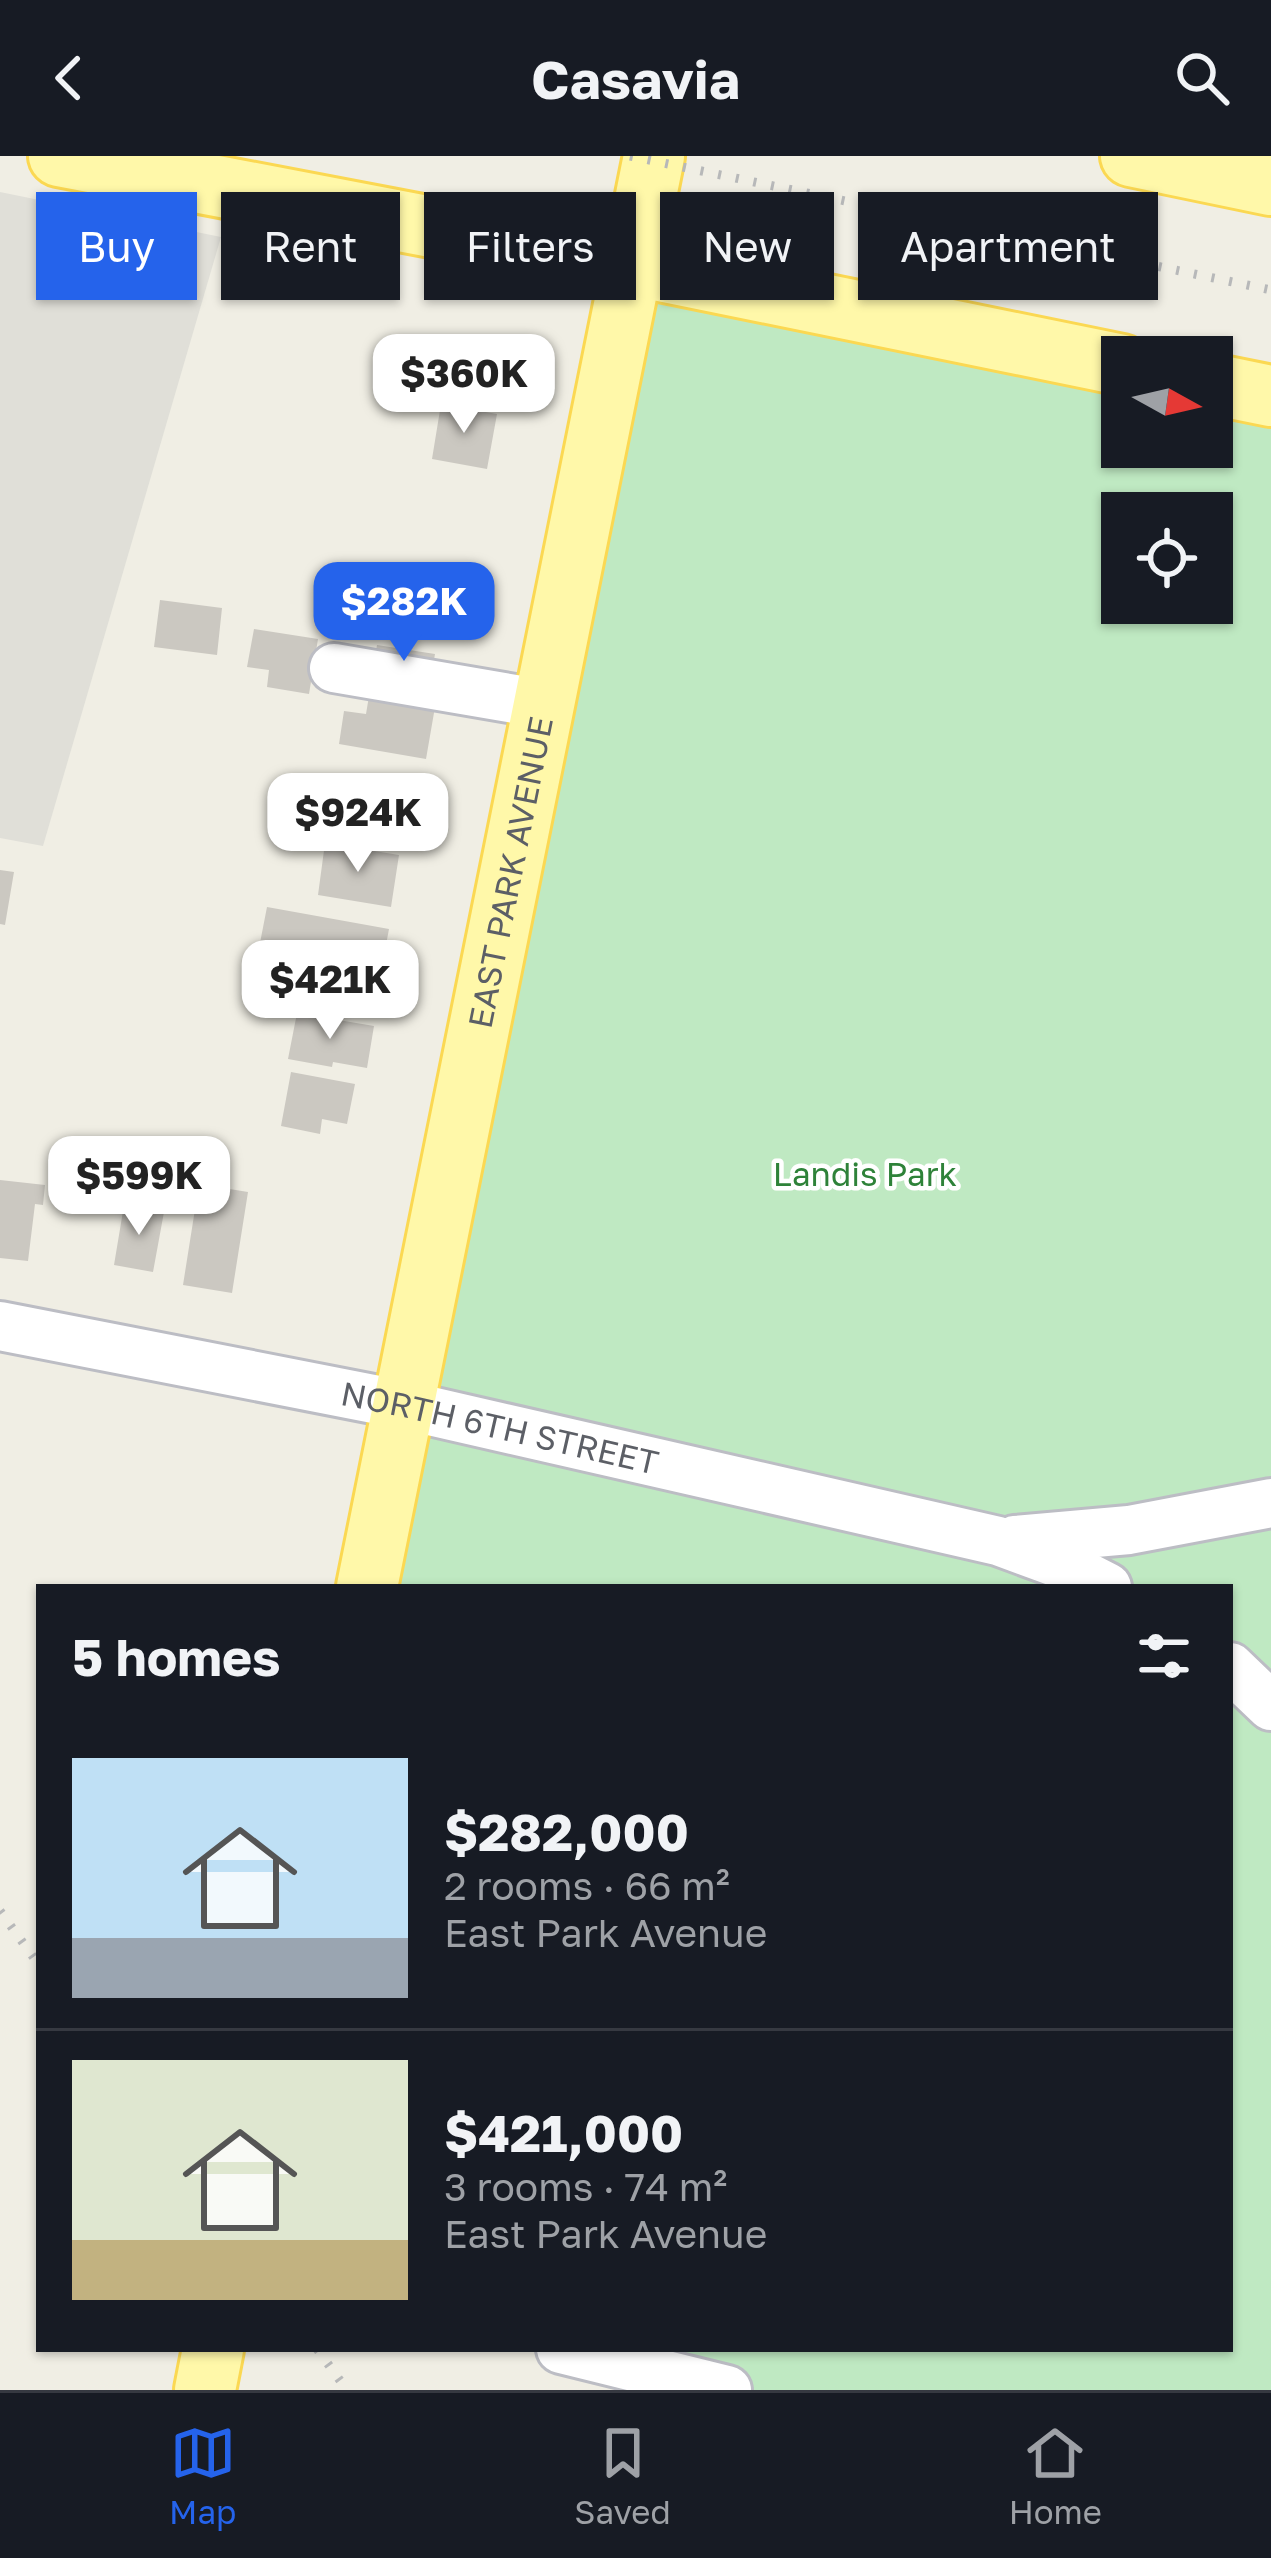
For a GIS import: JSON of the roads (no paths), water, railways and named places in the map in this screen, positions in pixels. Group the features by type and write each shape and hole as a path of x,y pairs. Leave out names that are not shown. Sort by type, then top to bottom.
{"main road":[{"path":"59,156 424,226"},
{"name":"EAST PARK AVENUE","path":"636,241 654,156"},
{"path":"1131,156 1271,184"},
{"path":"636,266 1101,361"},
{"name":"EAST PARK AVENUE","path":"368,1584 624,300"},
{"path":"1233,388 1271,396"},
{"path":"205,2390 212,2352"}],"street":[{"path":"334,668 544,704"},
{"name":"NORTH 6TH STREET","path":"0,1326 404,1405 998,1541 1101,1584"},
{"name":"NORTH 6TH STREET","path":"998,1541 1129,1530 1271,1503"},
{"path":"1233,1670 1271,1706"},
{"path":"573,2352 727,2390"}],"railway":[{"path":"630,156 1271,290"},
{"path":"0,1911 36,1961"},
{"path":"319,2352 347,2390"}],"park label":[{"name":"Landis Park","path":"865,1174"}]}
